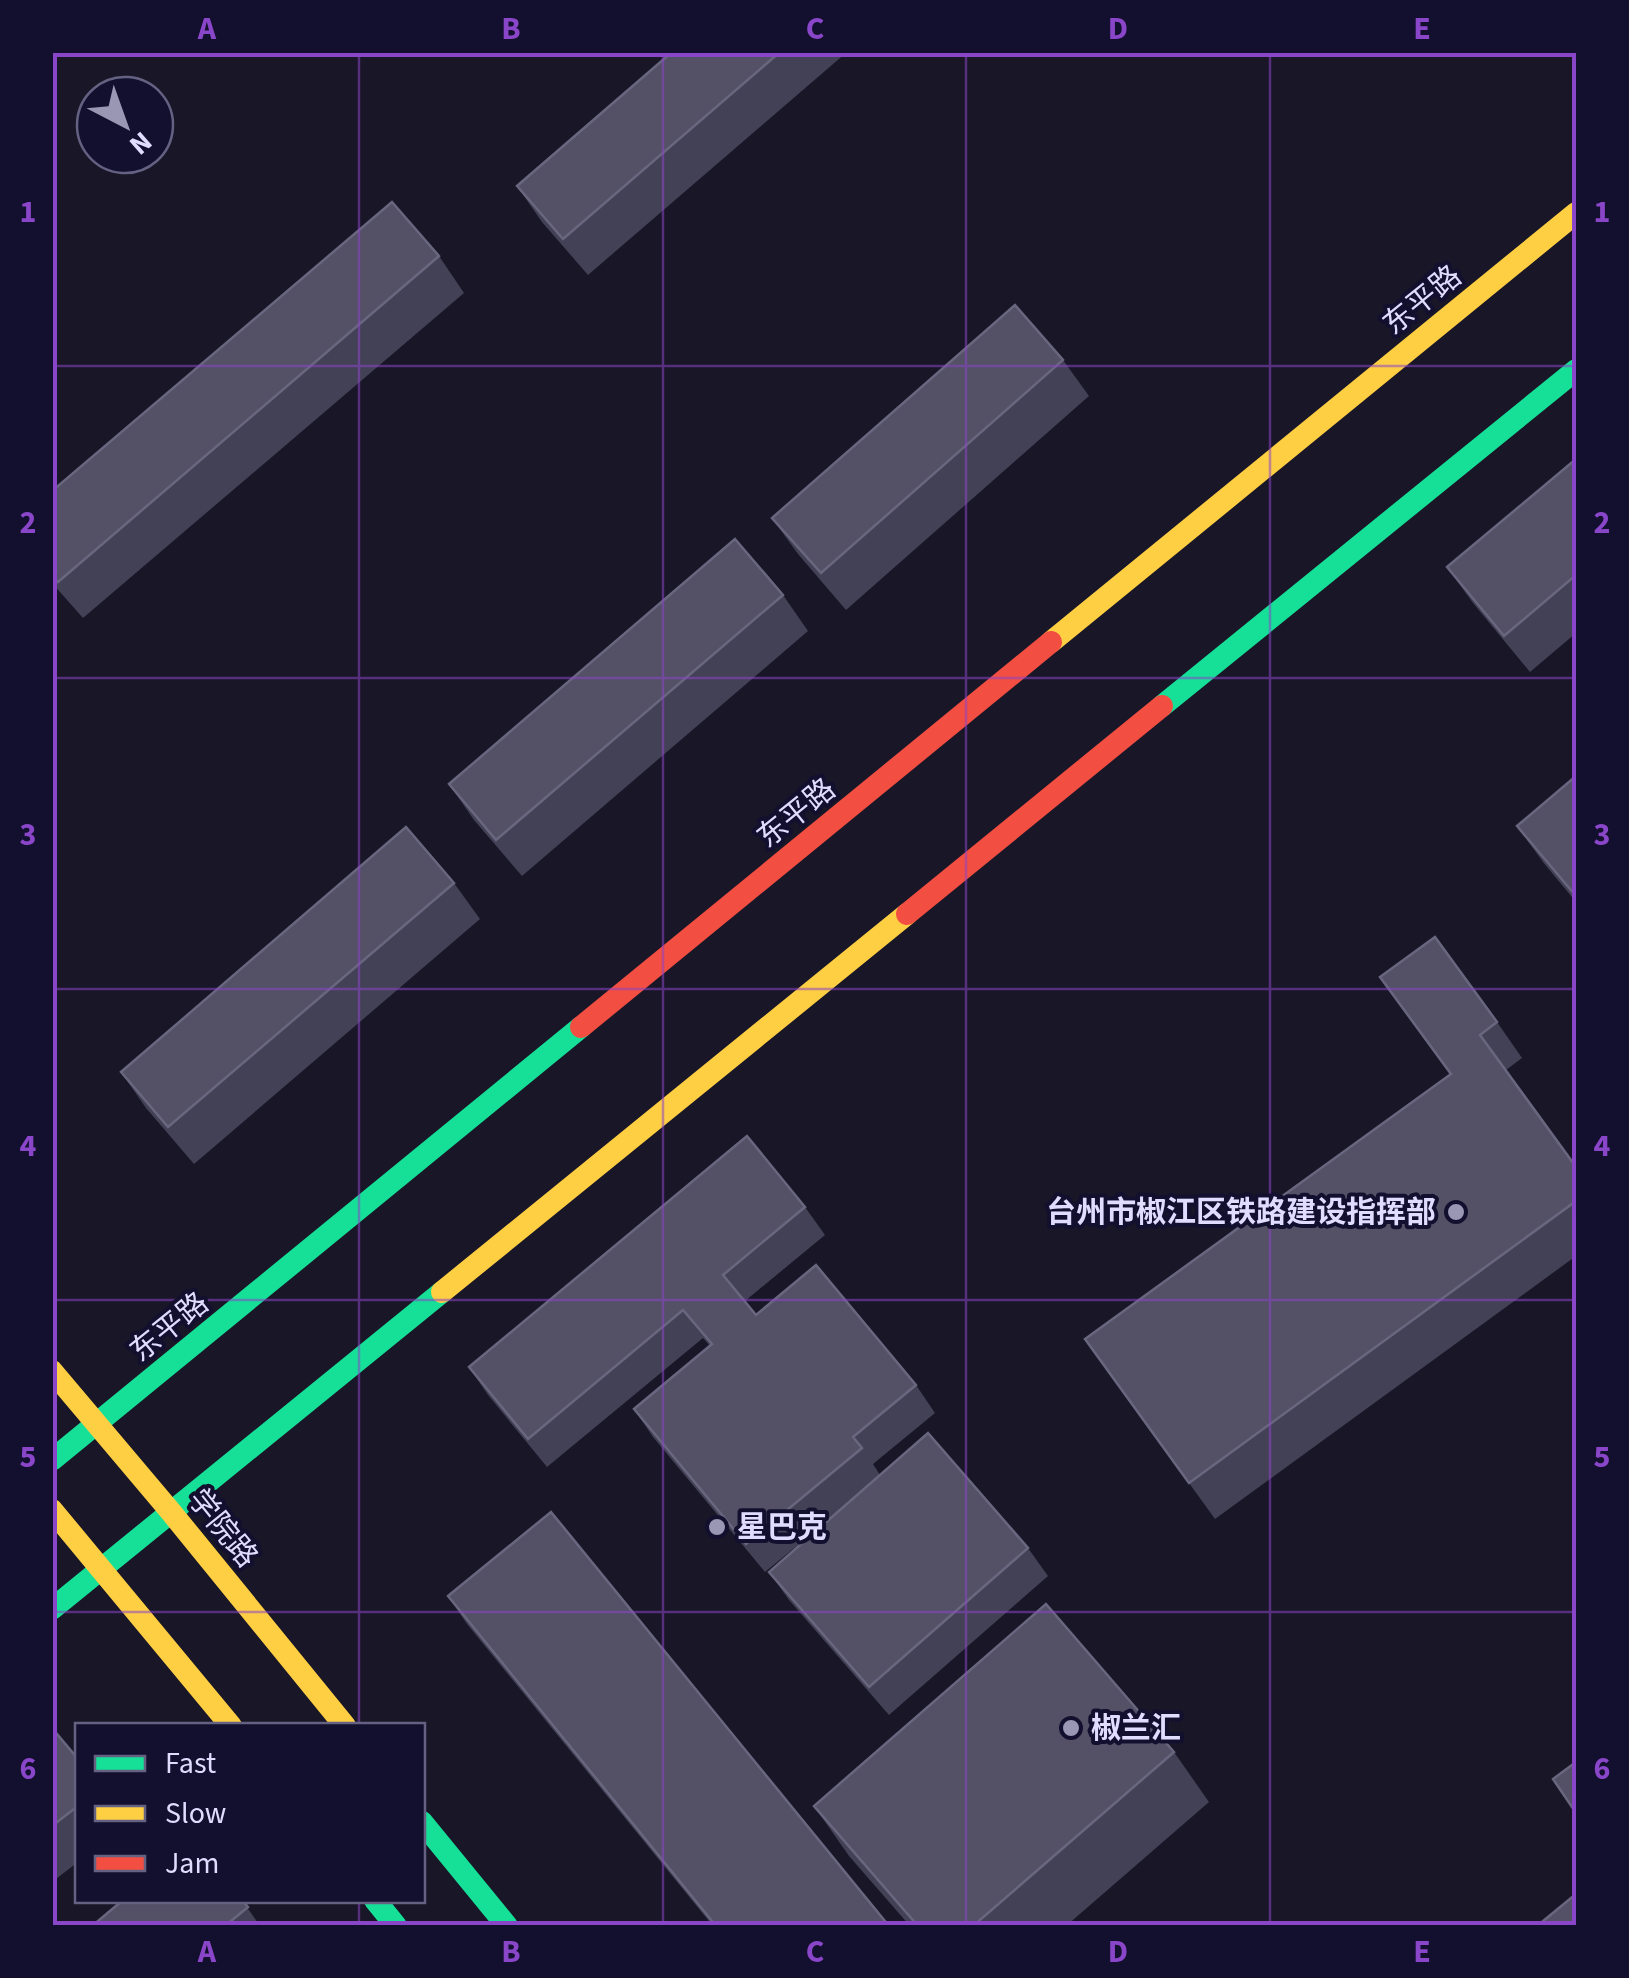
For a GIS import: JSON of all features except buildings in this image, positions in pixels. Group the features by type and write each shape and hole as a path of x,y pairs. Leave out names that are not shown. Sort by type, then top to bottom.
{"main road":[{"name":"东平路","path":"52,1460 1576,213"},
{"path":"52,1609 1576,370"},
{"name":"学院路","path":"52,1371 343,1723"},
{"path":"52,1510 228,1723"},
{"path":"425,1826 507,1926"},
{"path":"377,1903 396,1926"}],"traffic: fast":[{"path":"1162,706 1576,370"},
{"path":"52,1460 581,1027"},
{"path":"52,1609 442,1292"},
{"path":"425,1826 507,1926"},
{"path":"377,1903 396,1926"}],"traffic: slow":[{"path":"1051,642 1576,213"},
{"path":"442,1292 907,914"},
{"path":"52,1371 343,1723"},
{"path":"52,1510 229,1723"}],"traffic: jam":[{"path":"581,1027 1051,642"},
{"path":"907,914 1162,706"}],"place":[{"name":"台州市椒江区铁路建设指挥部","path":"1456,1212"},
{"name":"星巴克","path":"717,1527"},
{"name":"椒兰汇","path":"1071,1728"}]}
